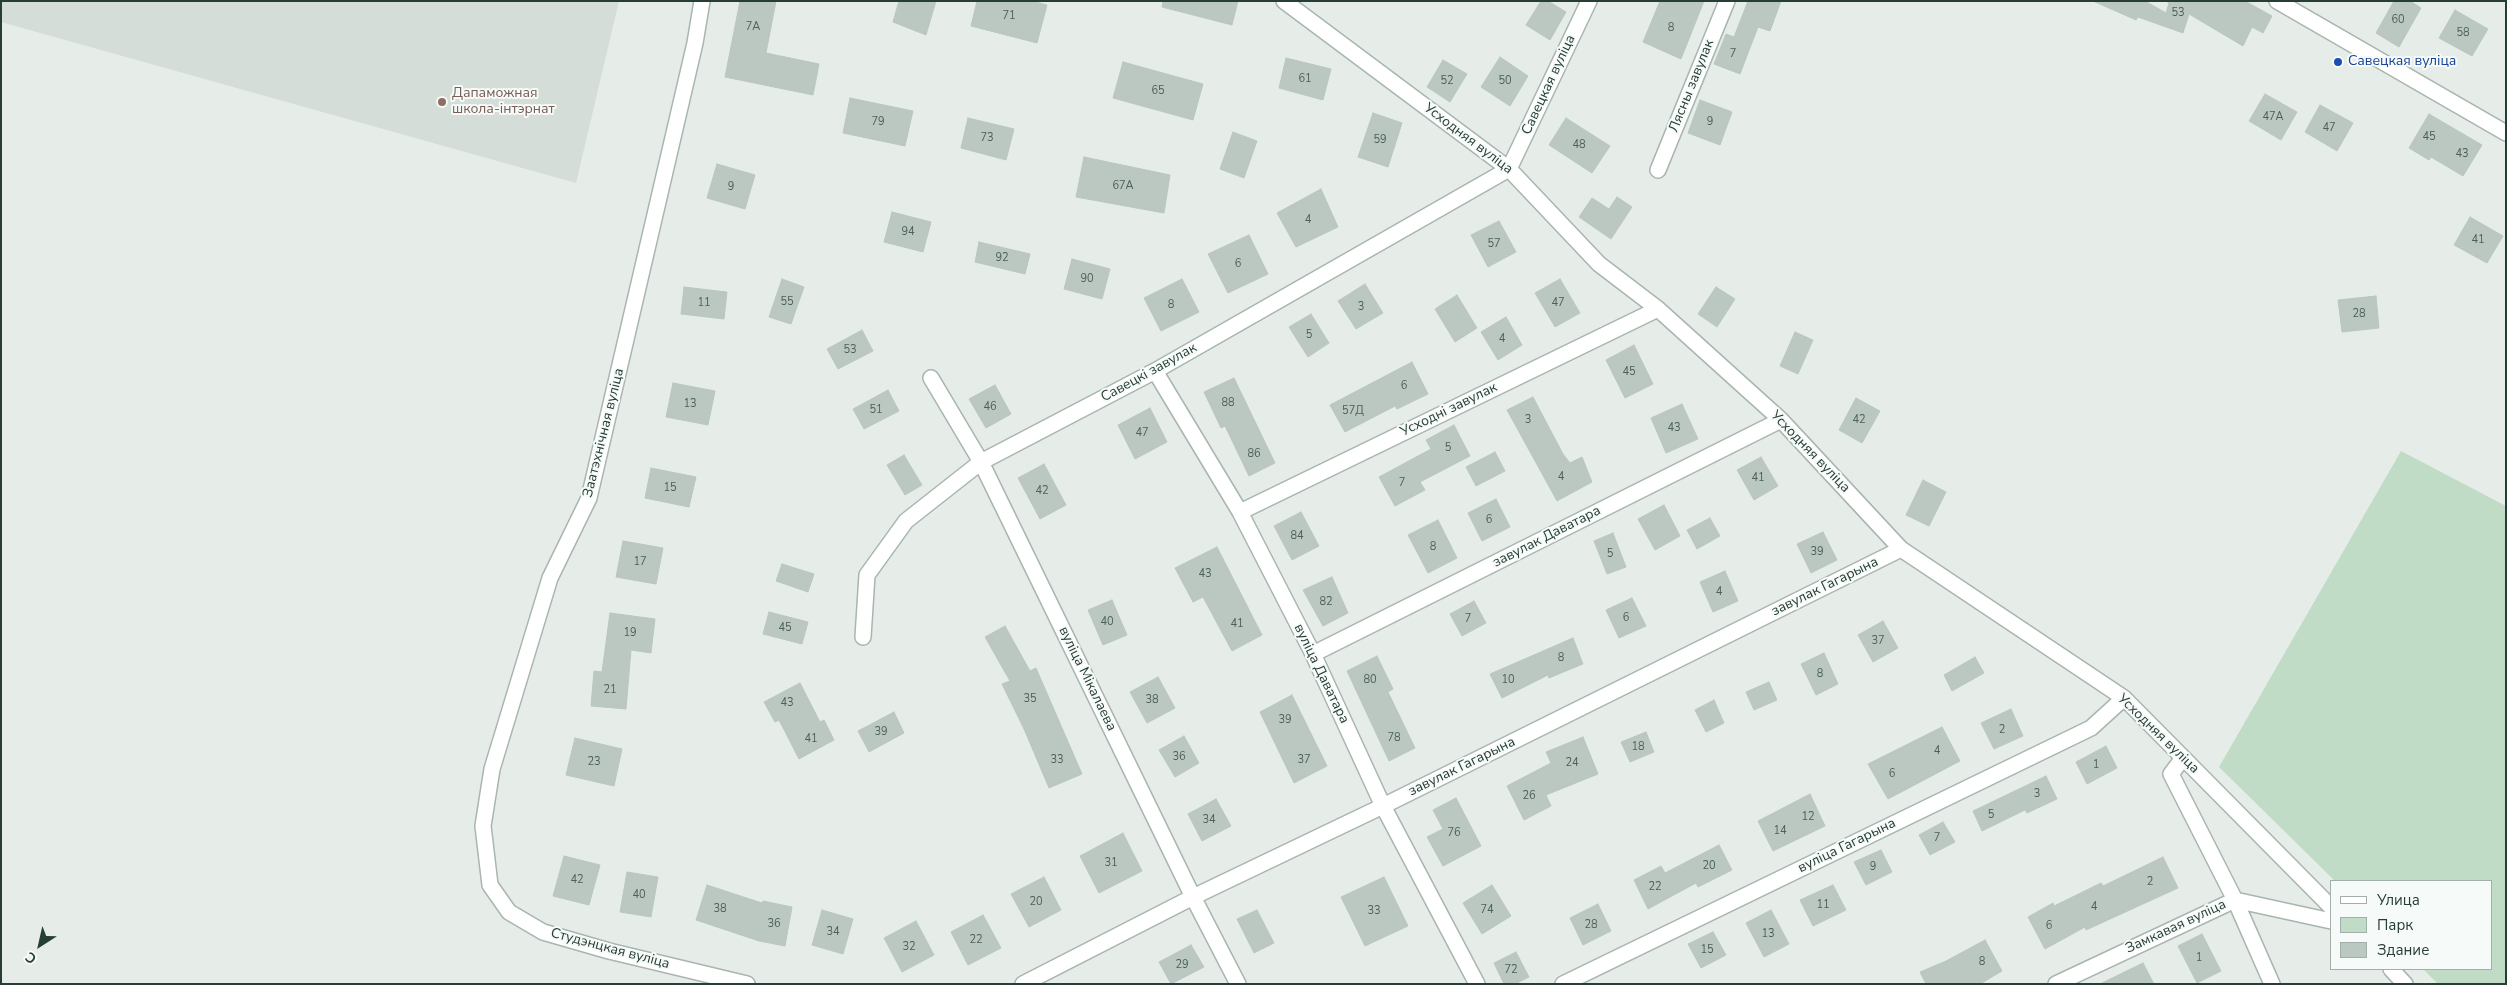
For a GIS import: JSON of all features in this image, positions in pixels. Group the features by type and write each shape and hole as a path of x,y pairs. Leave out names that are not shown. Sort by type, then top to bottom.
{"street":[{"name":"Заатэхнічная вуліца","path":"490,885 483,826 492,769 550,578 589,498 695,43 702,1"},
{"name":"Усходняя вуліца","path":"1284,1 1509,169 1599,264 1658,309 1781,420 1901,549 2124,698 2330,906"},
{"name":"Савецкая вуліца","path":"1509,169 1589,1"},
{"name":"Лясны завулак","path":"1658,170 1727,1"},
{"path":"2277,1 2506,134"},
{"name":"Савецкі завулак","path":"863,637 867,575 906,521 981,462 1154,371 1509,169"},
{"name":"Усходні завулак","path":"1240,512 1658,309"},
{"name":"вуліца Даватара","path":"1154,371 1240,512 1312,654 1383,806 1476,984"},
{"name":"вуліца Мікалаева","path":"931,378 981,462 1193,897 1238,984"},
{"name":"завулак Даватара","path":"1312,654 1781,420"},
{"name":"завулак Гагарына","path":"1023,984 1193,897 1383,806 1901,549"},
{"name":"вуліца Гагарына","path":"1563,984 2091,728 2124,698"},
{"path":"2183,758 2171,774 2235,900 2272,984"},
{"name":"Студэнцкая вуліца","path":"490,885 509,912 543,932 747,984"},
{"name":"Замкавая вуліца","path":"2056,984 2235,900 2330,921"},
{"path":"2392,970 2406,984"}],"shaded area":[{"name":"Дапаможная школа-інтэрнат","path":"1,1 619,1 576,183 1,22"}],"green space":[{"path":"2401,451 2506,506 2506,984 2438,984 2424,970 2492,970 2492,880 2334,880 2219,767"}],"building":[{"path":"740,1 776,1 766,53 819,64 813,95 725,77"},
{"path":"899,1 936,1 926,35 893,22"},
{"path":"977,1 1032,1 1047,5 1037,43 971,26"},
{"path":"1163,1 1238,1 1232,25 1162,7"},
{"path":"1541,1 1548,1 1566,12 1550,40 1526,25"},
{"path":"1660,1 1704,1 1681,59 1643,42"},
{"path":"1748,1 1781,1 1770,31 1758,27 1740,74 1714,64 1726,34 1734,37"},
{"path":"2093,1 2145,1 2166,13 2169,3 2166,1 2245,1 2272,16 2263,33 2252,27 2243,46 2189,14 2183,33 2138,17 2136,20"},
{"path":"2394,1 2410,1 2421,8 2399,47 2376,33"},
{"path":"2455,10 2488,29 2472,56 2439,38"},
{"path":"1500,57 1528,76 1510,106 1481,87"},
{"path":"1286,58 1331,69 1323,100 1279,88"},
{"path":"1443,60 1467,74 1450,102 1427,87"},
{"path":"1123,62 1203,84 1193,120 1113,98"},
{"path":"2265,94 2297,112 2281,140 2249,121"},
{"path":"850,98 913,111 905,146 843,133"},
{"path":"1700,100 1732,112 1720,145 1688,133"},
{"path":"2320,105 2353,123 2337,151 2305,132"},
{"path":"1373,113 1402,123 1388,167 1358,157"},
{"path":"2429,114 2482,145 2463,176 2431,157 2429,160 2409,148"},
{"path":"968,118 1014,129 1006,160 961,148"},
{"path":"1566,118 1610,146 1592,173 1549,145"},
{"path":"1233,132 1257,141 1244,178 1220,169"},
{"path":"1084,157 1170,175 1164,213 1076,197"},
{"path":"717,164 755,175 745,209 707,198"},
{"path":"1321,189 1338,227 1296,247 1277,213"},
{"path":"1617,197 1632,207 1611,239 1579,217 1592,198 1609,209"},
{"path":"892,212 931,222 923,252 884,242"},
{"path":"2470,217 2503,236 2487,263 2454,245"},
{"path":"1499,221 1516,252 1488,267 1471,235"},
{"path":"1249,235 1268,274 1228,293 1208,254"},
{"path":"979,242 1030,254 1025,274 975,262"},
{"path":"1072,259 1110,269 1102,299 1064,289"},
{"path":"782,279 804,287 791,324 769,317"},
{"path":"1182,279 1199,312 1161,331 1144,298"},
{"path":"1560,279 1580,313 1555,327 1535,293"},
{"path":"1365,284 1383,313 1356,329 1338,301"},
{"path":"684,287 727,292 724,319 681,314"},
{"path":"1716,287 1735,299 1717,327 1698,314"},
{"path":"1457,295 1477,328 1455,342 1435,309"},
{"path":"2376,296 2379,328 2342,332 2338,300"},
{"path":"1311,314 1329,343 1308,357 1289,327"},
{"path":"1506,317 1522,345 1498,360 1481,332"},
{"path":"862,330 873,351 838,369 827,349"},
{"path":"1795,332 1813,340 1798,374 1780,366"},
{"path":"1634,345 1653,384 1625,398 1606,360"},
{"path":"1412,362 1428,394 1397,409 1395,406 1345,432 1330,405"},
{"path":"1234,378 1275,463 1249,476 1225,426 1221,428 1204,392"},
{"path":"673,383 715,391 708,425 666,417"},
{"path":"995,385 1011,414 986,428 969,399"},
{"path":"888,390 899,411 864,429 853,409"},
{"path":"1533,397 1563,454 1570,463 1582,457 1592,482 1557,501 1507,410"},
{"path":"1856,398 1880,411 1862,443 1839,430"},
{"path":"1682,404 1698,439 1666,453 1651,418"},
{"path":"1150,408 1167,442 1135,459 1118,425"},
{"path":"1454,425 1470,456 1420,482 1425,490 1395,506 1379,477 1431,449 1426,440"},
{"path":"1495,452 1505,471 1476,486 1466,467"},
{"path":"904,455 922,485 905,495 887,465"},
{"path":"1761,457 1778,486 1754,500 1737,470"},
{"path":"1044,464 1066,505 1040,519 1018,478"},
{"path":"651,468 696,477 689,507 645,498"},
{"path":"1923,480 1946,492 1929,526 1906,515"},
{"path":"1496,499 1510,527 1482,541 1468,513"},
{"path":"1664,505 1680,536 1655,550 1638,519"},
{"path":"1301,512 1319,546 1292,560 1274,526"},
{"path":"1710,518 1720,536 1697,549 1687,530"},
{"path":"1438,520 1457,558 1428,573 1408,535"},
{"path":"1823,532 1837,560 1811,573 1797,544"},
{"path":"1613,533 1626,567 1607,574 1594,541"},
{"path":"623,541 663,548 656,584 616,577"},
{"path":"1217,547 1262,635 1232,651 1203,597 1193,602 1175,568"},
{"path":"782,564 814,574 808,592 776,581"},
{"path":"1725,571 1738,601 1713,612 1700,582"},
{"path":"1332,577 1348,613 1323,626 1303,590"},
{"path":"1632,598 1646,626 1619,638 1606,610"},
{"path":"1112,600 1127,635 1103,645 1088,610"},
{"path":"1474,601 1486,623 1462,636 1450,614"},
{"path":"769,612 808,622 802,644 763,634"},
{"path":"610,613 655,619 651,653 631,650 626,709 591,706 594,671 602,672"},
{"path":"1883,621 1898,648 1873,662 1858,635"},
{"path":"1005,626 1030,671 1036,668 1082,774 1049,788 1024,729 1002,684 1010,681 985,637"},
{"path":"1573,638 1583,664 1549,678 1548,675 1502,698 1490,674"},
{"path":"1824,653 1838,684 1816,695 1801,664"},
{"path":"1377,656 1393,689 1388,692 1415,748 1389,761 1347,671"},
{"path":"1975,657 1984,673 1952,691 1944,675"},
{"path":"1158,677 1175,708 1147,723 1130,692"},
{"path":"1769,682 1777,700 1754,710 1746,692"},
{"path":"800,683 820,722 824,720 834,740 799,759 779,720 775,722 764,702"},
{"path":"1292,695 1327,766 1294,783 1260,712"},
{"path":"1714,700 1724,723 1706,732 1695,710"},
{"path":"2011,709 2023,736 1994,749 1981,723"},
{"path":"894,712 904,733 869,752 858,731"},
{"path":"1942,727 1960,761 1888,799 1868,764"},
{"path":"1646,732 1654,752 1630,762 1621,742"},
{"path":"1184,736 1199,763 1175,777 1159,750"},
{"path":"1583,737 1598,774 1546,795 1551,806 1524,820 1507,786 1551,763 1546,752"},
{"path":"575,738 622,749 614,786 566,775"},
{"path":"2106,746 2117,768 2087,784 2076,762"},
{"path":"2046,776 2057,799 2027,813 2025,810 1982,831 1973,811"},
{"path":"1810,794 1825,826 1773,851 1758,821"},
{"path":"1456,798 1481,846 1443,866 1427,837 1443,829 1433,810"},
{"path":"1216,799 1231,826 1202,841 1188,814"},
{"path":"1943,822 1955,842 1930,855 1919,835"},
{"path":"1123,833 1142,871 1099,893 1080,856"},
{"path":"1719,845 1732,870 1698,887 1696,883 1648,909 1634,880 1661,866 1665,873"},
{"path":"1881,850 1892,872 1866,885 1854,862"},
{"path":"564,856 600,865 589,905 553,896"},
{"path":"2163,857 2178,888 2086,930 2085,927 2045,949 2028,917 2053,903 2054,906 2101,883 2103,886"},
{"path":"627,872 658,877 651,917 620,912"},
{"path":"1044,877 1061,910 1029,927 1011,894"},
{"path":"1384,877 1408,926 1365,946 1341,897"},
{"path":"707,885 762,903 763,901 792,907 785,946 759,941 696,920"},
{"path":"1492,885 1511,916 1482,934 1463,903"},
{"path":"1833,885 1846,910 1813,926 1800,900"},
{"path":"1598,904 1611,931 1583,945 1570,918"},
{"path":"822,910 853,919 843,954 812,945"},
{"path":"1257,910 1274,943 1254,953 1237,919"},
{"path":"1771,910 1789,944 1764,957 1746,923"},
{"path":"983,915 1001,948 968,965 951,932"},
{"path":"916,921 934,955 902,972 884,938"},
{"path":"1713,932 1726,955 1701,968 1688,944"},
{"path":"2202,934 2221,971 2197,983 2178,946"},
{"path":"1985,940 2002,971 1980,984 1926,984 1920,972 1946,961"},
{"path":"1191,945 1204,967 1171,984 1159,962"},
{"path":"1516,952 1529,977 1515,984 1504,984 1494,963"},
{"path":"2143,963 2154,984 2100,984"}],"place":[{"name":"Савецкая вуліца","path":"2338,62"},
{"name":"Дапаможная школа-інтэрнат","path":"442,102"}]}
